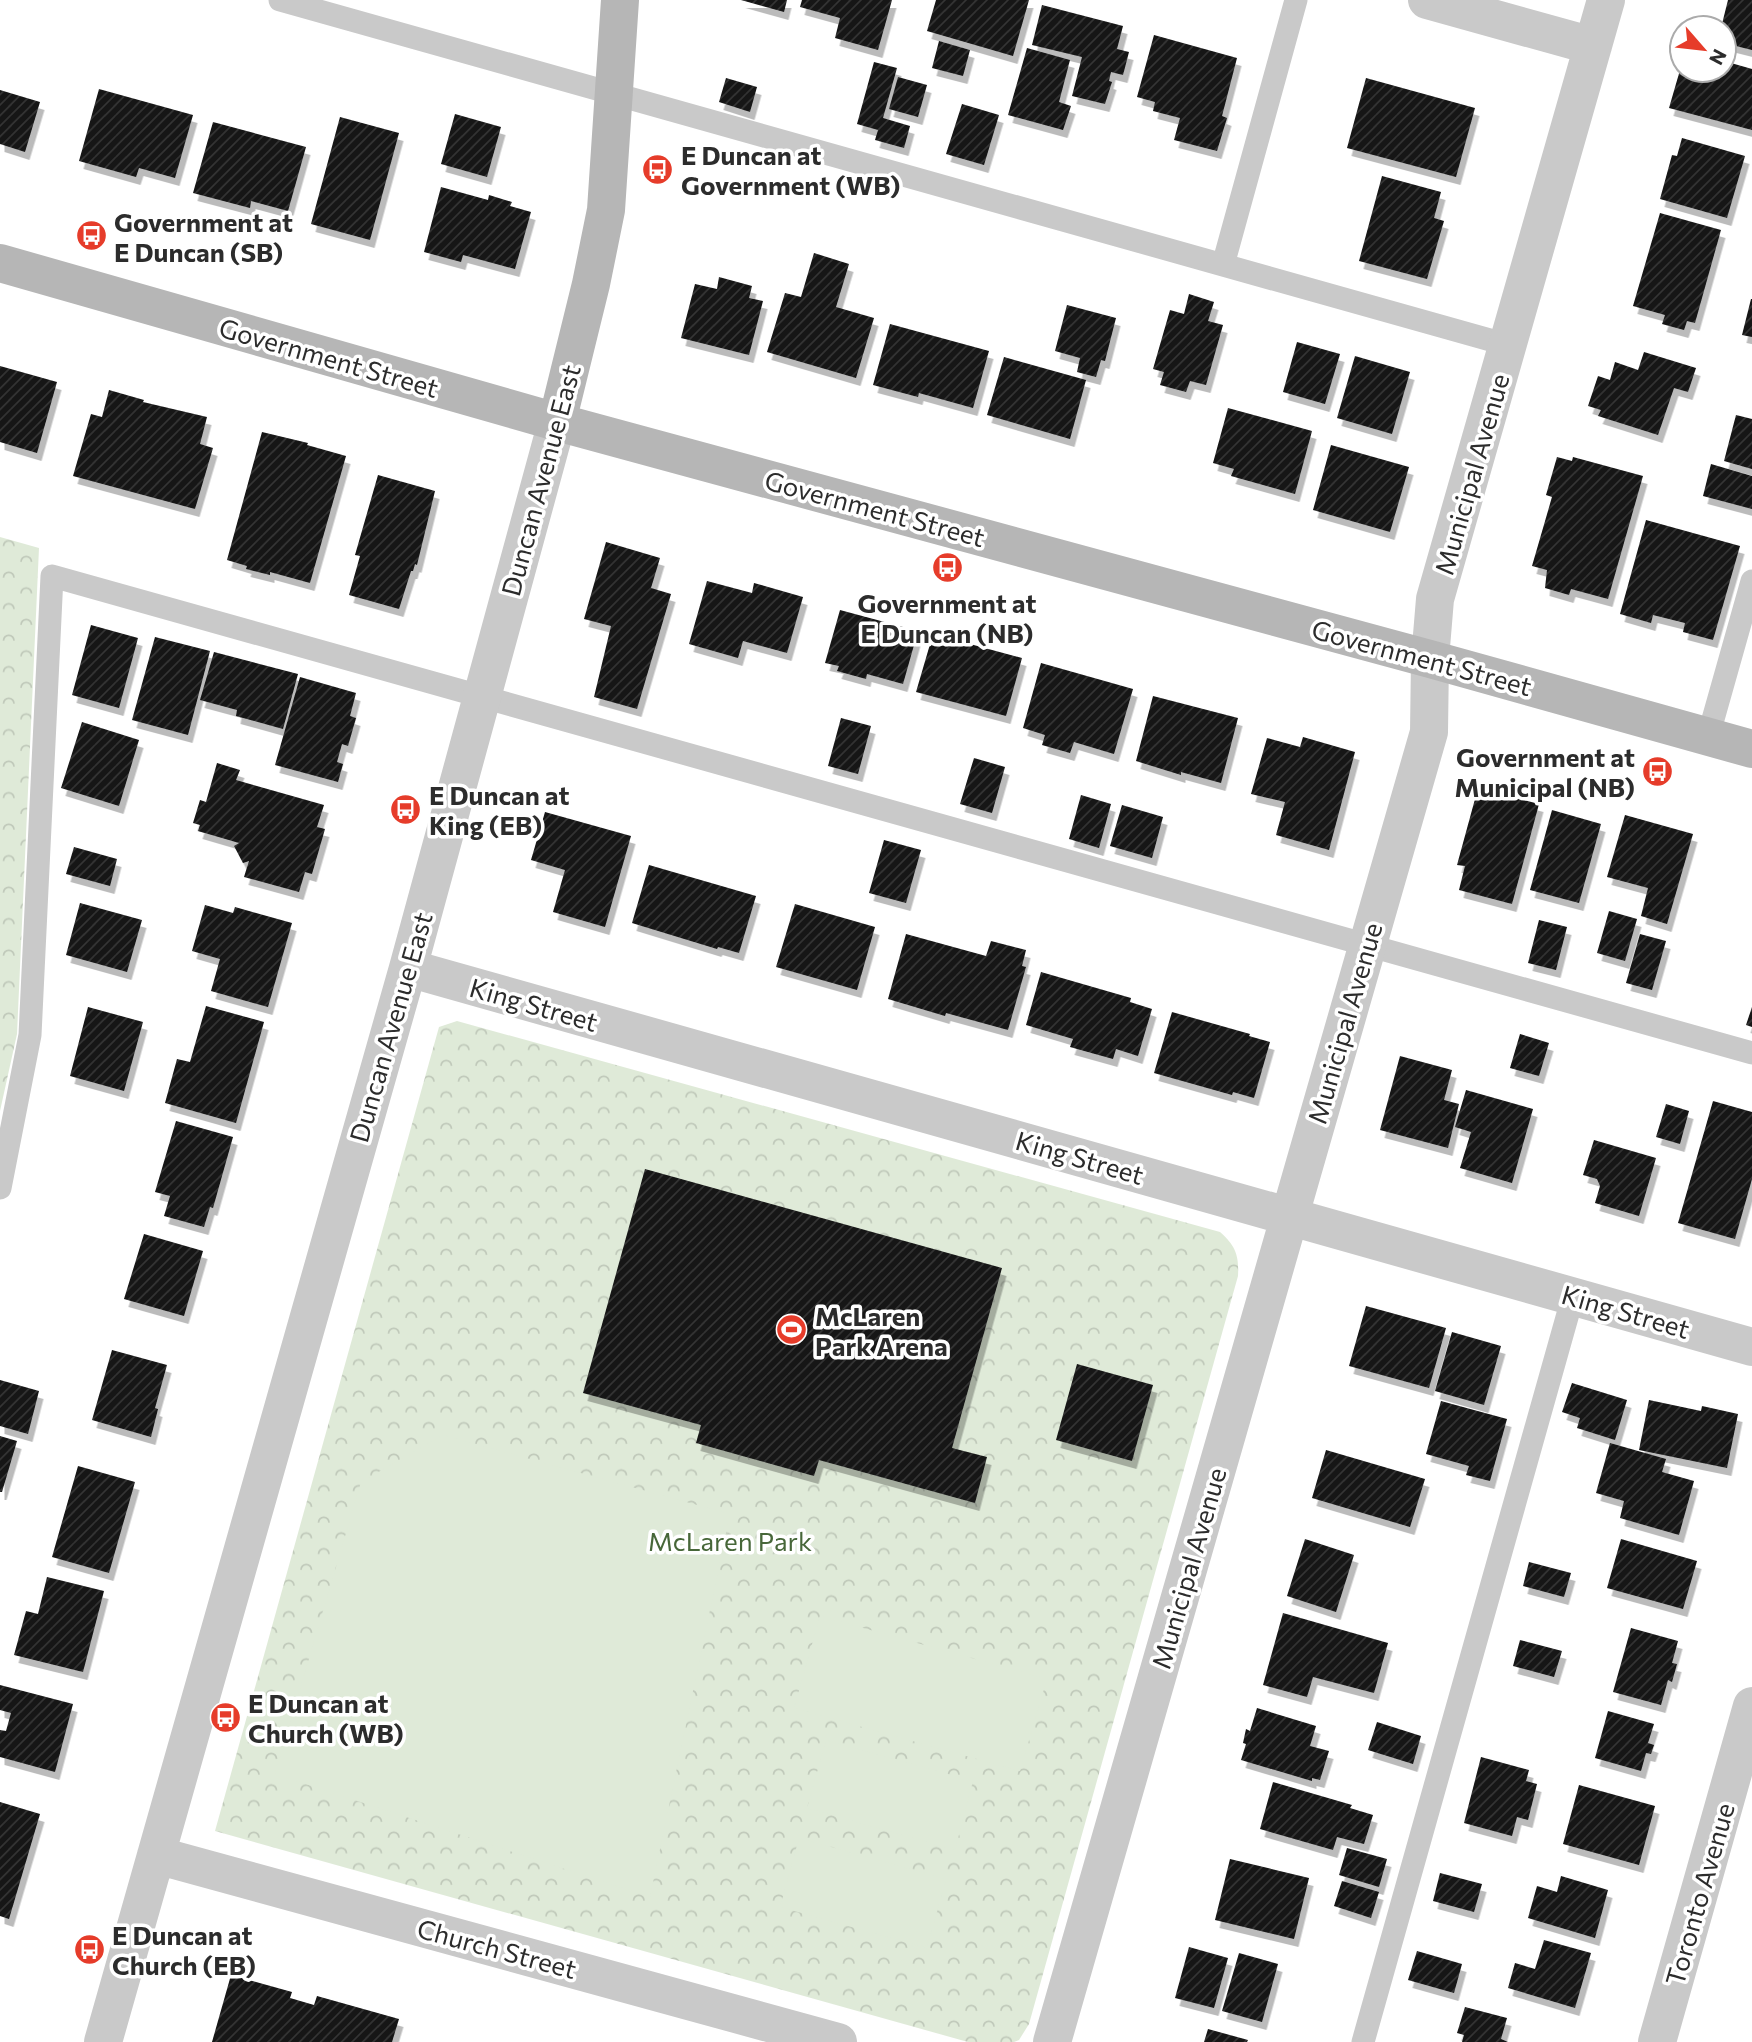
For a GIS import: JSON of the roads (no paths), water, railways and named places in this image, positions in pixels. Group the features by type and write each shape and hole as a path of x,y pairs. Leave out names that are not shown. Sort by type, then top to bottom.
{"street":[{"name":"Duncan Avenue East","path":"103,2042 408,968 480,696 557,422 606,210 620,0"},
{"path":"1427,0 1593,46"},
{"name":"Municipal Avenue","path":"1052,2042 1429,732 1430,659 1435,600 1606,0"},
{"name":"Government Street","path":"0,263 557,422 1752,749"},
{"name":"King Street","path":"408,968 1752,1347"},
{"name":"Toronto Avenue","path":"1657,2042 1752,1706"},
{"name":"Church Street","path":"156,1855 838,2042"}],"lane":[{"path":"280,0 1508,345"},
{"path":"1223,265 1296,0"},
{"path":"0,1188 30,1035 52,576 1752,1053"},
{"path":"1708,737 1752,581"},
{"path":"1363,2042 1573,1296"}],"place":[{"name":"E Duncan at Government (WB)","path":"658,169"},
{"name":"Government at E Duncan (SB)","path":"91,236"},
{"name":"Government at E Duncan (NB)","path":"947,567"},
{"name":"Government at Municipal (NB)","path":"1658,771"},
{"name":"E Duncan at King (EB)","path":"406,809"},
{"name":"McLaren Park Arena","path":"792,1330"},
{"name":"E Duncan at Church (WB)","path":"225,1717"},
{"name":"E Duncan at Church (EB)","path":"89,1949"}],"park label":[{"name":"McLaren Park","path":"730,1540"}]}
